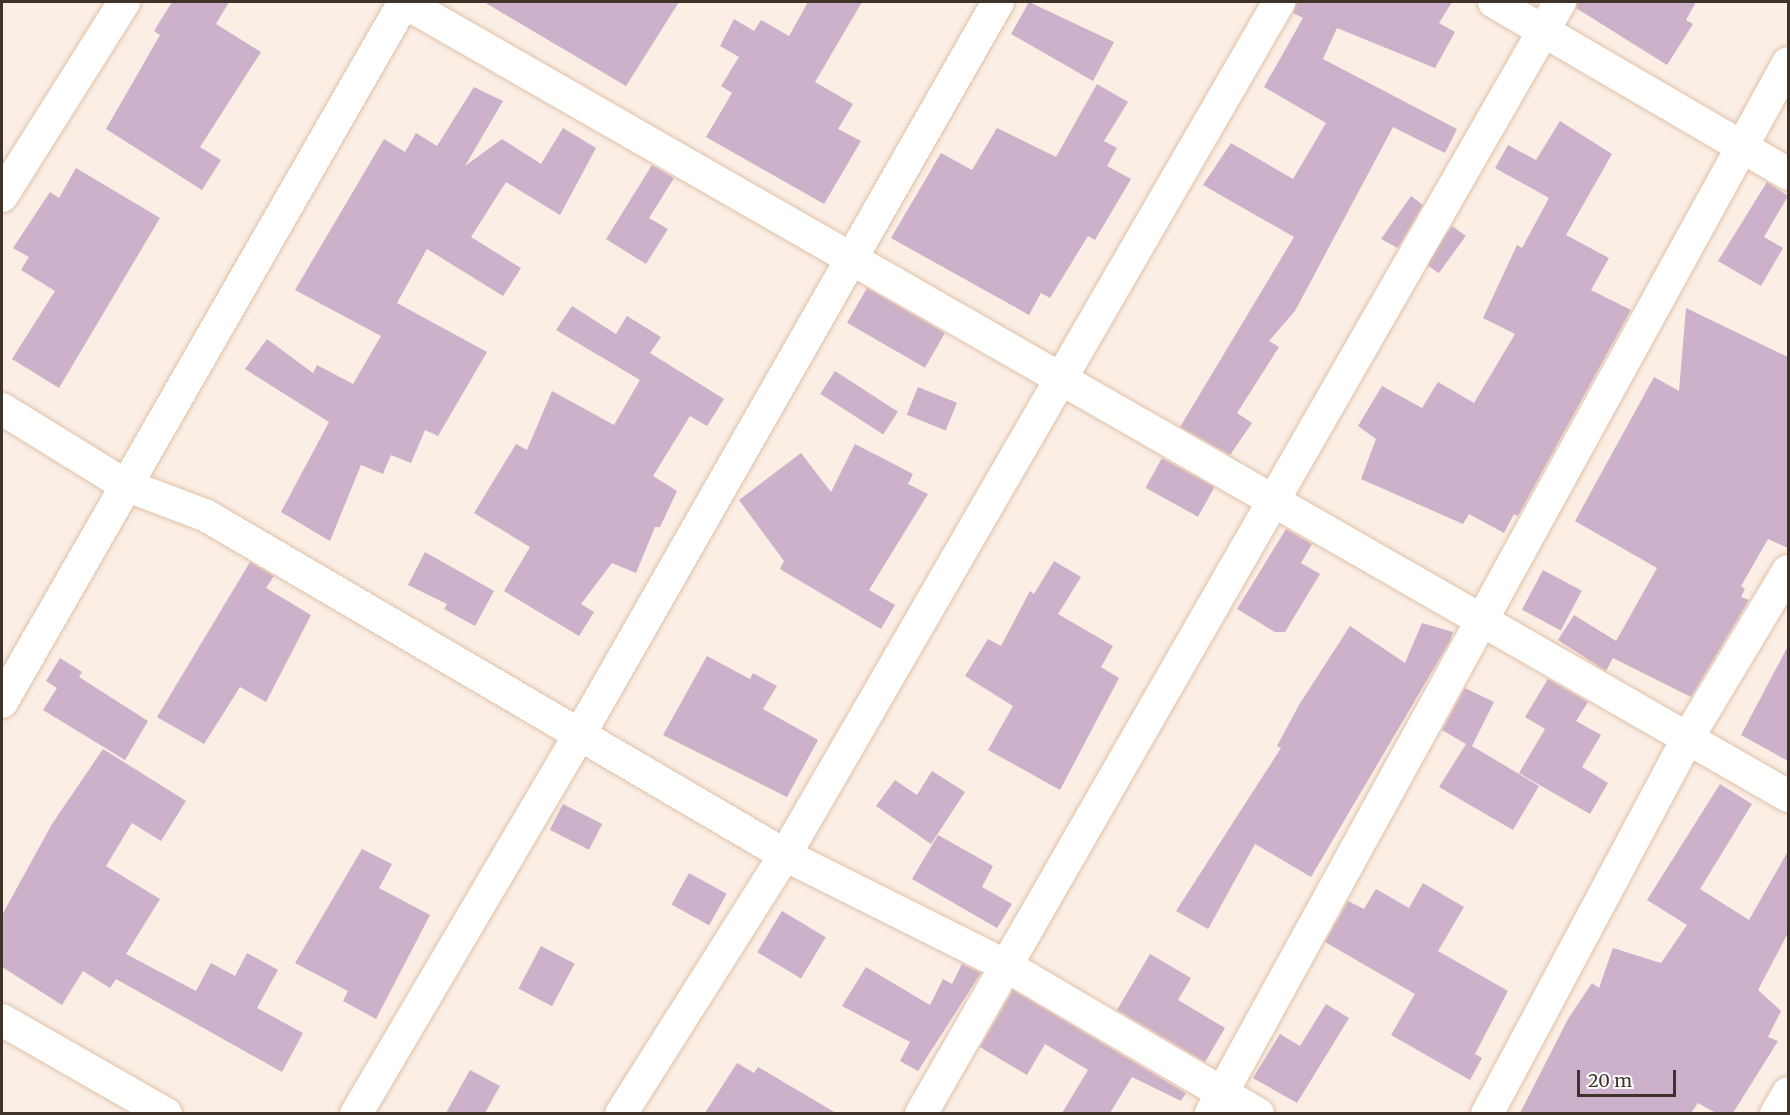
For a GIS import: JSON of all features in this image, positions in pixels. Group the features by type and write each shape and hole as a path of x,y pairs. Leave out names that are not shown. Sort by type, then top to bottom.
{"street":[{"path":"2,196 124,2"},
{"path":"2,702 404,2 851,254 1058,378 1277,501 1788,796"},
{"path":"356,1113 581,732 851,254 998,2"},
{"path":"621,1113 785,855 1058,378 1279,2"},
{"path":"1494,2 1739,148 1788,174"},
{"path":"921,1113 1005,965 1277,501 1560,2"},
{"path":"1216,1104 1739,148 1788,63"},
{"path":"2,409 125,485 206,515 581,732 785,855 1005,965 1216,1104 1258,1113"},
{"path":"1487,1113 1688,739 1788,571"},
{"path":"2,1020 166,1113"},
{"path":"1776,1113 1788,1093"}],"building":[{"path":"172,2 229,2 216,24 261,52 200,147 221,160 202,190 106,129 160,35 154,31"},
{"path":"484,2 679,2 626,86"},
{"path":"808,2 862,2 815,82 853,104 838,129 861,141 824,204 706,137 732,93 721,86 739,57 720,46 734,19 754,31 761,20 789,36"},
{"path":"1029,2 1114,42 1093,81 1011,34"},
{"path":"1297,2 1452,2 1439,23 1455,32 1435,68 1337,28 1323,59 1457,129 1445,153 1393,127 1295,311 1269,341 1279,347 1237,413 1252,423 1230,455 1180,427 1294,237 1203,185 1231,143 1293,179 1326,123 1264,87 1303,18 1293,13"},
{"path":"1578,2 1696,2 1686,20 1693,24 1667,65 1576,8"},
{"path":"1097,84 1128,102 1104,141 1117,148 1107,166 1131,179 1095,240 1088,236 1050,298 1041,293 1029,315 891,238 941,153 972,170 997,128 1056,157"},
{"path":"474,87 503,101 465,166 502,139 541,164 563,128 596,148 560,215 506,182 471,237 521,268 503,296 427,249 397,303 487,352 438,436 425,430 411,463 391,455 383,474 361,465 330,541 281,512 329,422 245,369 267,339 313,373 317,365 353,384 381,336 295,290 384,139 405,152 416,133 437,146"},
{"path":"1560,121 1612,154 1566,235 1609,258 1591,290 1631,310 1518,516 1514,514 1504,533 1469,514 1463,524 1361,479 1376,439 1358,426 1382,386 1422,408 1438,382 1474,403 1515,334 1483,318 1517,245 1522,248 1549,198 1495,168 1508,145 1536,160"},
{"path":"652,165 674,178 649,218 668,229 646,264 606,239"},
{"path":"76,168 160,218 59,388 12,359 55,291 21,270 29,257 13,248 50,192 59,198"},
{"path":"1767,182 1788,196 1764,237 1783,248 1761,286 1718,261"},
{"path":"1411,196 1423,205 1398,248 1381,239"},
{"path":"1452,226 1466,236 1439,273 1425,263"},
{"path":"867,288 945,333 925,368 847,323"},
{"path":"572,306 616,334 627,316 661,337 650,353 724,399 707,426 690,416 653,476 677,491 660,527 655,527 636,573 612,563 581,604 594,612 579,636 504,591 530,547 474,513 516,444 527,450 552,391 614,425 640,380 556,330"},
{"path":"1686,308 1788,357 1788,548 1768,539 1741,586 1745,589 1741,597 1749,600 1691,697 1613,658 1606,671 1558,640 1574,615 1616,641 1657,568 1575,521 1654,377 1679,391"},
{"path":"835,371 898,412 883,434 820,394"},
{"path":"918,387 957,403 946,431 907,415"},
{"path":"855,444 913,474 908,484 928,494 869,590 895,605 881,629 780,569 784,561 739,500 801,453 831,492"},
{"path":"1162,458 1214,487 1198,517 1146,488"},
{"path":"1286,529 1312,544 1301,563 1320,574 1285,632 1275,632 1237,609"},
{"path":"425,552 494,591 475,626 444,609 447,604 408,585"},
{"path":"1054,561 1081,577 1058,614 1113,646 1101,667 1119,678 1060,790 988,750 1013,706 965,676 988,639 1001,646 1030,591 1034,594"},
{"path":"250,562 274,576 266,588 311,615 266,702 240,687 204,744 157,717"},
{"path":"1543,570 1582,591 1561,630 1522,610"},
{"path":"1422,623 1453,632 1450,641 1311,877 1255,844 1208,929 1176,911 1281,748 1277,746 1299,705 1350,626 1405,663"},
{"path":"1788,646 1788,761 1741,735"},
{"path":"707,656 750,679 753,673 777,686 763,709 818,740 787,797 663,735"},
{"path":"60,658 82,672 79,677 148,721 125,760 43,710 57,688 46,681"},
{"path":"1548,679 1588,702 1576,721 1601,735 1582,767 1608,783 1590,814 1519,773 1545,729 1525,717"},
{"path":"1465,688 1494,702 1472,746 1539,786 1513,830 1439,787 1466,744 1442,730"},
{"path":"103,749 186,801 161,841 132,823 106,866 160,899 126,954 196,991 211,963 235,976 247,953 278,970 257,1008 303,1033 282,1072 116,979 110,988 83,971 62,1005 2,967 2,915 52,824"},
{"path":"932,771 965,792 931,844 876,806 895,780 917,795"},
{"path":"1720,784 1752,804 1700,889 1749,920 1788,851 1788,933 1758,990 1781,1011 1768,1037 1778,1041 1733,1113 1716,1113 1698,1103 1691,1113 1520,1113 1568,1019 1592,983 1599,988 1613,948 1661,963 1687,925 1647,900"},
{"path":"563,804 602,824 589,850 550,830"},
{"path":"938,835 993,866 982,887 1012,904 997,928 912,879"},
{"path":"362,849 392,864 379,888 430,915 376,1019 343,1001 348,991 295,963"},
{"path":"689,873 727,894 709,925 672,904"},
{"path":"1423,883 1464,907 1438,951 1508,991 1475,1054 1482,1058 1470,1080 1391,1035 1415,994 1325,942 1348,901 1364,909 1376,889 1409,908"},
{"path":"782,911 826,937 801,978 757,952"},
{"path":"541,946 575,964 552,1006 518,988"},
{"path":"1150,954 1191,978 1178,1000 1225,1028 1205,1062 1117,1010"},
{"path":"962,964 981,973 918,1071 900,1061 910,1042 842,1006 866,967 930,1005 943,979 952,984"},
{"path":"1013,990 1186,1093 1181,1101 1132,1077 1110,1113 1062,1113 1088,1070 1045,1044 1027,1075 980,1047"},
{"path":"1326,1004 1349,1018 1297,1103 1253,1078 1280,1034 1300,1046"},
{"path":"737,1063 754,1073 758,1067 836,1113 705,1113"},
{"path":"470,1070 500,1086 485,1113 446,1113"}]}
